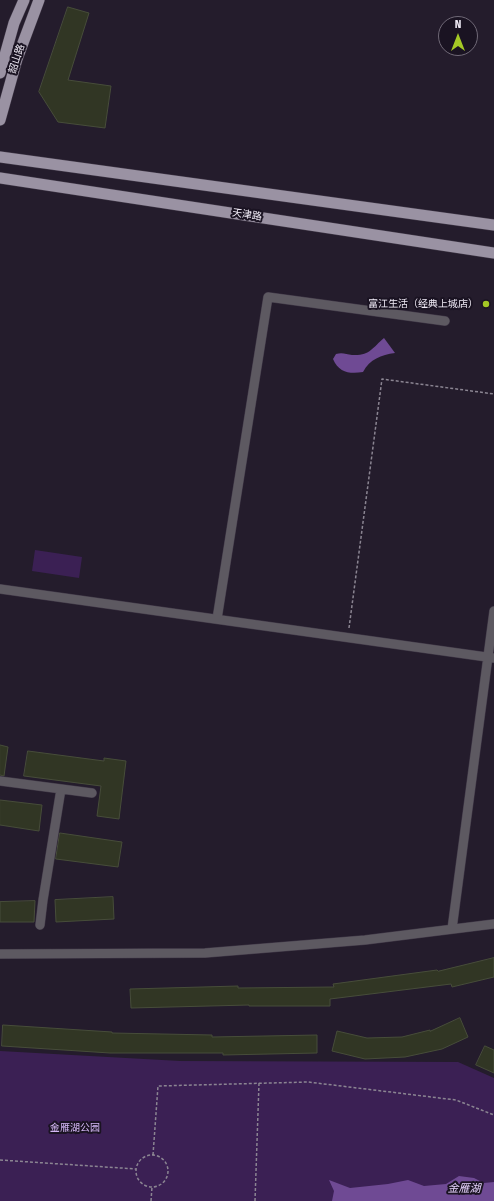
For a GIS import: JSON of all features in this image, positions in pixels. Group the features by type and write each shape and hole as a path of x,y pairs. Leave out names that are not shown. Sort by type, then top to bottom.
{"main road":[{"name":"韶山路","path":"0,72 14,23 24,0"},
{"name":"韶山路","path":"0,120 16,58 38,0"},
{"path":"0,157 494,225"},
{"name":"天津路","path":"0,178 494,253"}],"street":[{"path":"217,619 268,296 445,321"},
{"path":"0,589 491,658"},
{"path":"452,929 491,658 494,611"},
{"path":"0,781 92,793"},
{"path":"40,925 61,789"},
{"path":"0,954 205,953 365,940 494,924"}],"path":[{"path":"347,638 382,379 494,394"},
{"path":"153,1154 158,1086 308,1082 456,1100 494,1115"},
{"path":"255,1201 259,1083"},
{"path":"153,1154 163,1159 168,1169 168,1174 162,1184 152,1187 146,1186 138,1179 136,1169 137,1164 144,1157 153,1154"},
{"path":"0,1160 136,1169"},
{"path":"151,1201 152,1187"}],"green space":[{"path":"35,550 82,557 79,578 32,571"},
{"name":"金雁湖公园","path":"0,1051 180,1061 458,1062 494,1078 494,1201 0,1201"}],"water":[{"path":"384,338 395,353 376,358 363,372 345,372 335,364 333,359 336,354 342,353 358,355 367,353"},
{"name":"金雁湖","path":"459,1176 474,1178 484,1183 494,1182 494,1201 332,1201 334,1191 329,1180 350,1188 388,1184 408,1180 424,1186 446,1184"}],"building":[{"path":"68,7 89,13 68,80 111,86 105,128 58,122 39,92"},
{"path":"0,745 8,747 4,776 0,775"},
{"path":"28,751 104,761 104,758 126,761 119,819 97,816 101,786 24,776"},
{"path":"0,800 42,805 39,831 0,825"},
{"path":"60,833 122,842 118,867 56,859"},
{"path":"113,897 114,919 56,922 55,900"},
{"path":"35,901 34,922 0,922 0,902"},
{"path":"494,958 494,977 452,987 451,984 330,999 330,1006 249,1005 131,1008 130,989 238,986 238,988 334,987 333,984 438,971"},
{"path":"460,1018 468,1037 442,1049 405,1057 365,1059 332,1051 337,1031 367,1038 402,1037 430,1031"},
{"path":"3,1025 112,1033 212,1035 212,1037 317,1035 317,1053 223,1055 223,1053 110,1053 2,1046"},
{"path":"485,1046 494,1050 494,1073 476,1065"}],"place":[{"name":"富江生活（经典上城店）","path":"486,304"}]}
